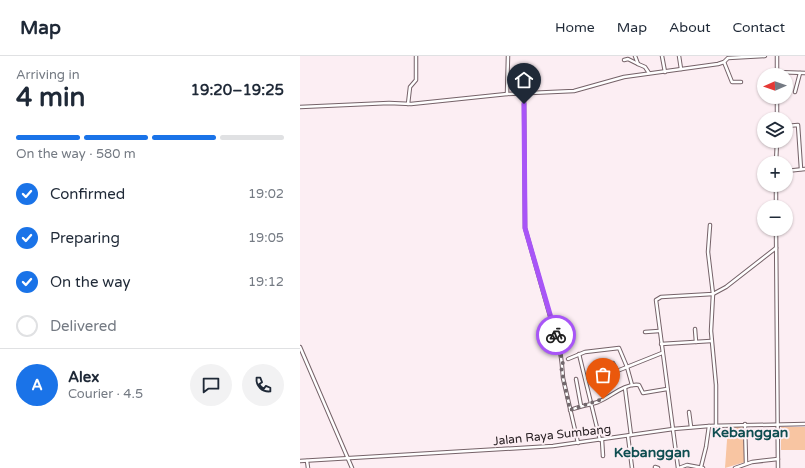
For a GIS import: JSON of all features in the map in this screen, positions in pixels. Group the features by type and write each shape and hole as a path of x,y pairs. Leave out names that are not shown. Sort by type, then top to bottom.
{"street":[{"path":"408,104 410,87 416,80 416,56"},
{"path":"507,94 508,56"},
{"path":"635,56 638,64"},
{"path":"662,56 665,72"},
{"path":"679,56 681,69"},
{"path":"300,106 389,103 408,104 507,94 574,91 624,77 724,62 728,57 765,56"},
{"path":"777,56 777,68"},
{"path":"624,60 628,59 644,67 649,74"},
{"path":"724,62 732,82 740,82"},
{"path":"793,73 805,73"},
{"path":"795,92 800,73"},
{"path":"524,94 525,225 563,364 561,367 562,374 578,443"},
{"path":"793,125 798,125 801,169"},
{"path":"793,170 805,169"},
{"path":"710,225 708,252 714,294 711,340 716,385 716,425"},
{"path":"776,236 778,468"},
{"path":"709,426 702,468 685,465 678,468 656,308 657,298 714,294 726,288 776,248"},
{"path":"695,329 696,342"},
{"path":"645,332 659,331"},
{"path":"661,344 711,340"},
{"path":"300,346 352,468"},
{"path":"568,359 594,350 618,348 627,367 632,385"},
{"path":"613,363 616,370 662,353"},
{"path":"579,354 590,404 601,440 603,456"},
{"path":"576,379 581,406"},
{"path":"570,410 590,404 632,385 639,385 643,394 667,389"},
{"path":"625,388 632,468"},
{"path":"689,412 691,427"},
{"name":"Jalan Raya Sumbang","path":"300,461 480,452 578,443 673,429 716,425 777,423 805,424"},
{"path":"745,424 746,463"},
{"path":"735,468 746,463 778,459"},
{"path":"307,461 308,468"}],"shaded area":[{"path":"728,426 744,426 745,462 725,468"},
{"path":"781,427 805,427 805,450 781,450"}],"way so far":[{"path":"556,335 563,364 561,367 570,410 603,399"}],"district":[{"name":"Kebanggan","path":"750,432"},
{"name":"Kebanggan","path":"652,452"}],"route":[{"path":"524,104 525,228 556,335"}]}
